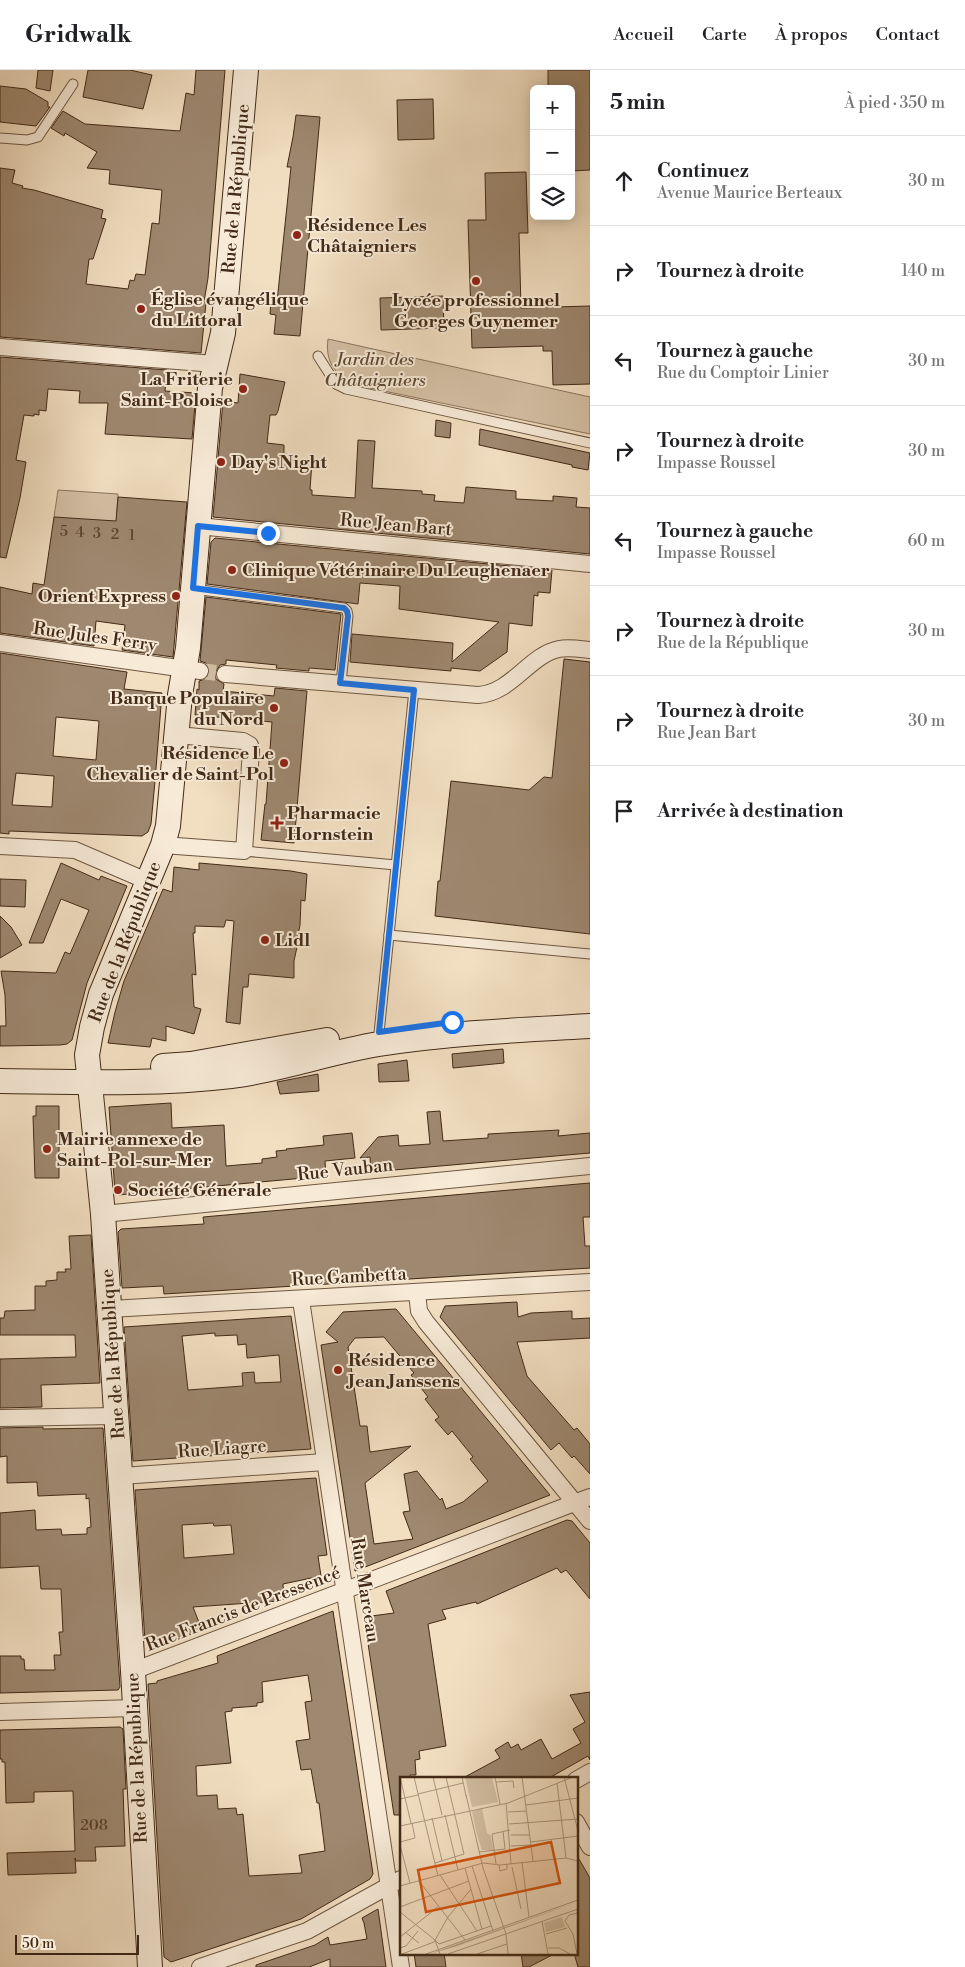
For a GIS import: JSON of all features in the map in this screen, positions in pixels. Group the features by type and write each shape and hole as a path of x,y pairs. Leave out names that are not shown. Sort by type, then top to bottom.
{"street":[{"name":"Rue de la République","path":"150,1967 110,1309 103,1214 88,1074 88,1044 98,1003 163,845 168,826 180,695 192,671 193,588 210,388 223,333 246,70"},
{"path":"0,347 215,364"},
{"name":"Rue Jean Bart","path":"198,526 590,564"},
{"name":"Rue Jules Ferry","path":"0,643 192,671"},
{"path":"225,674 484,695 497,690 542,656 553,650 565,648 590,650"},
{"path":"163,845 244,852 250,745 243,741 177,735"},
{"path":"0,846 75,850 147,881"},
{"path":"0,1081 185,1064 379,1038 452,1022 590,1012"},
{"path":"379,1038 590,1026"},
{"path":"0,1070 88,1074"},
{"name":"Rue Vauban","path":"103,1214 590,1166"},
{"name":"Rue Gambetta","path":"110,1309 301,1300 590,1282"},
{"path":"417,1293 419,1310 426,1322 582,1500 590,1521"},
{"name":"Rue Marceau","path":"301,1300 345,1591 395,1882 400,1953"},
{"path":"0,1418 116,1416"},
{"name":"Rue Liagre","path":"121,1476 325,1462"},
{"name":"Rue Francis de Pressencé","path":"133,1671 582,1500"},
{"path":"0,1712 135,1708"},
{"path":"578,1779 590,1772"},
{"path":"578,1826 590,1847"},
{"path":"200,1967 301,1934 395,1882"},
{"name":"Rue Marceau","path":"400,1954 401,1967"}],"lane":[{"path":"0,138 28,140 38,137 73,84"},
{"path":"318,356 336,384 346,389 590,443"},
{"path":"193,588 344,608 348,616 340,683"},
{"path":"379,1038 414,690"},
{"path":"244,852 396,865"},
{"path":"389,935 590,954"}],"green space":[{"name":"Jardin des Châtaigniers","path":"328,339 590,397 590,434 355,385 342,377 333,367 328,354"},
{"path":"58,490 118,494 116,526 54,517"}],"building":[{"path":"38,70 53,70 50,91 36,88"},
{"path":"88,70 130,70 152,75 143,109 83,97"},
{"path":"196,70 225,70 201,353 0,337 0,168 15,170 12,183 23,186 22,188 103,210 101,218 106,219 93,259 89,259 86,284 128,289 130,280 134,281 136,274 145,275 152,223 159,224 162,190 109,184 110,170 87,168 97,152 65,133 64,136 51,128 63,111 85,124 180,131 186,93 194,95"},
{"path":"548,70 590,70 590,170 575,171 575,85 548,85"},
{"path":"0,86 26,89 48,102 48,107 50,107 36,126 0,122"},
{"path":"433,99 434,139 398,140 397,100"},
{"name":"Résidence Les Châtaigniers","path":"296,115 320,117 300,336 274,334 276,315 270,314 271,301 277,302 291,167 287,167"},
{"path":"526,172 528,233 519,233 521,308 590,306 590,384 553,385 552,351 543,351 543,346 472,348 468,220 486,220 485,173"},
{"path":"443,296 444,328 381,330 380,298"},
{"path":"0,357 167,370 165,391 196,393 192,439 105,434 108,403 79,403 80,391 48,389 46,411 39,410 39,415 34,414 34,416 24,415 16,460 26,462 20,498 6,558 0,557"},
{"path":"240,374 285,382 278,411 276,415 270,415 267,443 284,445 284,454 294,455 294,460 312,461 310,490 312,490 312,495 355,498 358,440 375,441 372,488 422,491 422,494 435,495 434,501 464,503 466,487 516,491 516,499 553,501 553,496 577,498 576,507 590,508 590,554 213,517 223,401 238,403"},
{"path":"436,420 451,423 450,438 435,436"},
{"path":"480,429 590,453 588,470 479,445"},
{"path":"118,497 187,502 173,657 122,650 125,625 96,621 94,646 0,633 0,587 32,594 33,583 44,585 54,517 116,521"},
{"path":"215,538 552,570 550,593 538,592 538,596 534,595 532,626 509,623 507,652 480,671 451,668 451,671 350,662 352,634 453,643 452,662 499,622 399,609 400,586 360,583 358,604 207,584 211,542"},
{"path":"206,597 341,614 335,670 309,668 309,671 276,668 277,665 226,660 226,664 220,665 215,673 216,679 224,684 223,691 274,696 275,688 307,691 294,843 261,840 266,804 272,722 195,715 199,681 208,678 210,672 206,663 200,661"},
{"path":"0,653 127,672 124,689 162,693 151,824 148,832 142,836 9,831 9,834 0,833","holes":["56,717 99,721 96,760 53,756","16,773 54,776 52,807 12,805"]},
{"path":"564,659 590,662 590,934 435,916 451,781 529,790 544,777 552,778"},
{"path":"61,863 99,880 101,876 127,886 87,983 72,1040 67,1044 60,1045 0,1046 0,1026 6,1026 5,995 1,971 56,973 65,952 70,954 89,910 61,899 43,943 29,943"},
{"path":"199,863 307,874 305,901 301,900 300,925 294,961 294,978 249,974 248,987 243,987 240,1024 226,1022 234,921 226,920 224,927 195,926 195,933 193,933 196,975 192,974 194,1007 201,1009 194,1034 166,1026 166,1041 152,1038 150,1047 108,1043 124,981 140,943 163,889 172,892 174,867 199,870"},
{"path":"0,879 26,880 25,907 0,906"},
{"path":"0,916 11,927 22,945 0,958"},
{"path":"503,1049 504,1063 453,1068 452,1054"},
{"path":"407,1060 409,1081 379,1082 378,1064"},
{"path":"318,1074 319,1091 280,1094 277,1082"},
{"path":"171,1103 172,1128 224,1125 226,1166 262,1163 262,1159 277,1157 276,1151 324,1145 323,1136 352,1133 355,1158 325,1161 326,1176 118,1195 115,1192 109,1107"},
{"name":"Mairie annexe de Saint-Pol-sur-Mer","path":"36,1106 59,1106 59,1178 35,1178 33,1116 36,1116"},
{"path":"440,1111 443,1141 488,1138 488,1134 559,1130 558,1136 590,1133 590,1153 371,1172 370,1157 360,1158 378,1137 398,1135 399,1146 430,1144 427,1112"},
{"path":"590,1183 590,1217 583,1217 585,1246 590,1246 590,1268 164,1294 163,1286 122,1288 118,1232 121,1229 204,1224 203,1217"},
{"path":"91,1235 100,1383 41,1385 42,1407 0,1408 0,1359 76,1357 75,1335 0,1335 0,1318 4,1318 5,1311 35,1310 35,1286 46,1286 46,1281 57,1280 57,1272 66,1272 65,1269 71,1269 69,1236"},
{"path":"517,1302 518,1317 531,1313 572,1311 572,1319 590,1318 590,1338 517,1342 527,1376 574,1430 577,1428 590,1444 590,1474 559,1443 551,1450 440,1317 445,1306"},
{"path":"396,1309 550,1495 355,1571 321,1345 338,1342 326,1332 343,1312","holes":["384,1337 414,1373 411,1375 428,1397 425,1399 439,1417 435,1420 448,1435 452,1431 473,1457 470,1459 488,1481 463,1502 446,1509 442,1498 440,1500 417,1471 404,1474 410,1511 403,1512 413,1539 374,1544 365,1483 411,1446 370,1452 367,1426 360,1426 348,1347 355,1338"]},
{"path":"291,1316 311,1449 133,1461 124,1327","holes":["215,1333 215,1336 237,1335 238,1345 246,1344 247,1358 279,1355 281,1382 255,1383 254,1372 242,1373 243,1386 188,1390 182,1336"]},
{"path":"43,1427 43,1429 103,1428 120,1687 118,1690 0,1693 0,1656 21,1656 21,1659 24,1659 25,1670 55,1670 54,1655 61,1655 59,1632 63,1632 61,1589 41,1589 39,1566 0,1568 0,1513 35,1510 36,1530 61,1529 62,1535 87,1534 87,1528 91,1527 89,1498 86,1499 86,1494 38,1496 37,1482 7,1483 7,1456 0,1457 0,1428"},
{"path":"316,1478 327,1555 318,1556 321,1576 283,1584 284,1599 279,1601 193,1607 202,1630 163,1645 151,1647 145,1641 135,1490","holes":["213,1523 214,1526 231,1525 234,1554 184,1558 182,1525"]},
{"path":"567,1520 572,1521 590,1543 590,1599 566,1570 561,1573 557,1568 477,1604 476,1602 442,1610 446,1619 428,1624 446,1746 419,1751 420,1759 415,1760 416,1775 400,1777 400,1815 394,1815 364,1617 394,1613 386,1591"},
{"path":"333,1611 373,1874 370,1879 301,1919 171,1962 164,1957 148,1684 157,1683 157,1681 218,1663 217,1656","holes":["308,1675 312,1701 305,1702 310,1739 296,1741 301,1770 311,1769 317,1803 319,1803 325,1851 299,1855 302,1873 249,1876 243,1814 237,1815 236,1808 218,1809 217,1795 197,1796 196,1766 231,1763 225,1712 232,1711 232,1708 257,1706 257,1703 263,1702 262,1682"]},
{"path":"590,1692 590,1760 588,1756 551,1777 465,1777 500,1758 495,1750 508,1742 511,1748 518,1744 521,1750 541,1739 552,1759 581,1743 573,1729 585,1722 570,1695"},
{"path":"120,1727 123,1729 126,1789 123,1789 125,1846 95,1847 96,1861 76,1861 75,1858 76,1873 8,1875 7,1853 75,1851 73,1791 34,1792 34,1802 6,1803 5,1762 2,1762 2,1759 0,1759 0,1730"},
{"path":"578,1857 590,1878 590,1967 578,1967 574,1954 578,1954"},
{"path":"378,1909 386,1967 330,1967 330,1959 309,1967 256,1967 256,1965 315,1945 328,1937 330,1945 367,1939 362,1918"},
{"path":"414,1954 444,1954 446,1967 416,1967"},
{"path":"521,1954 554,1954 529,1967 523,1967"}],"tunnel":[{"path":"200,671 225,674"}],"place":[{"name":"Résidence Les Châtaigniers","path":"297,235"},
{"name":"Lycée professionnel Georges Guynemer","path":"476,281"},
{"name":"Église évangélique du Littoral","path":"141,309"},
{"name":"La Friterie Saint-Poloise","path":"243,389"},
{"name":"Day's Night","path":"221,462"},
{"name":"Clinique Vétérinaire Du Leughenaer","path":"232,570"},
{"name":"Orient Express","path":"176,596"},
{"name":"Banque Populaire du Nord","path":"274,708"},
{"name":"Résidence Le Chevalier de Saint-Pol","path":"284,763"},
{"name":"Pharmacie Hornstein","path":"277,823"},
{"name":"Lidl","path":"265,940"},
{"name":"Mairie annexe de Saint-Pol-sur-Mer","path":"47,1149"},
{"name":"Société Générale","path":"118,1190"},
{"name":"Résidence Jean Janssens","path":"338,1370"}],"route":[{"path":"268,533 198,526 193,588 344,608 348,616 340,683 414,690 379,1032 452,1022"}]}
